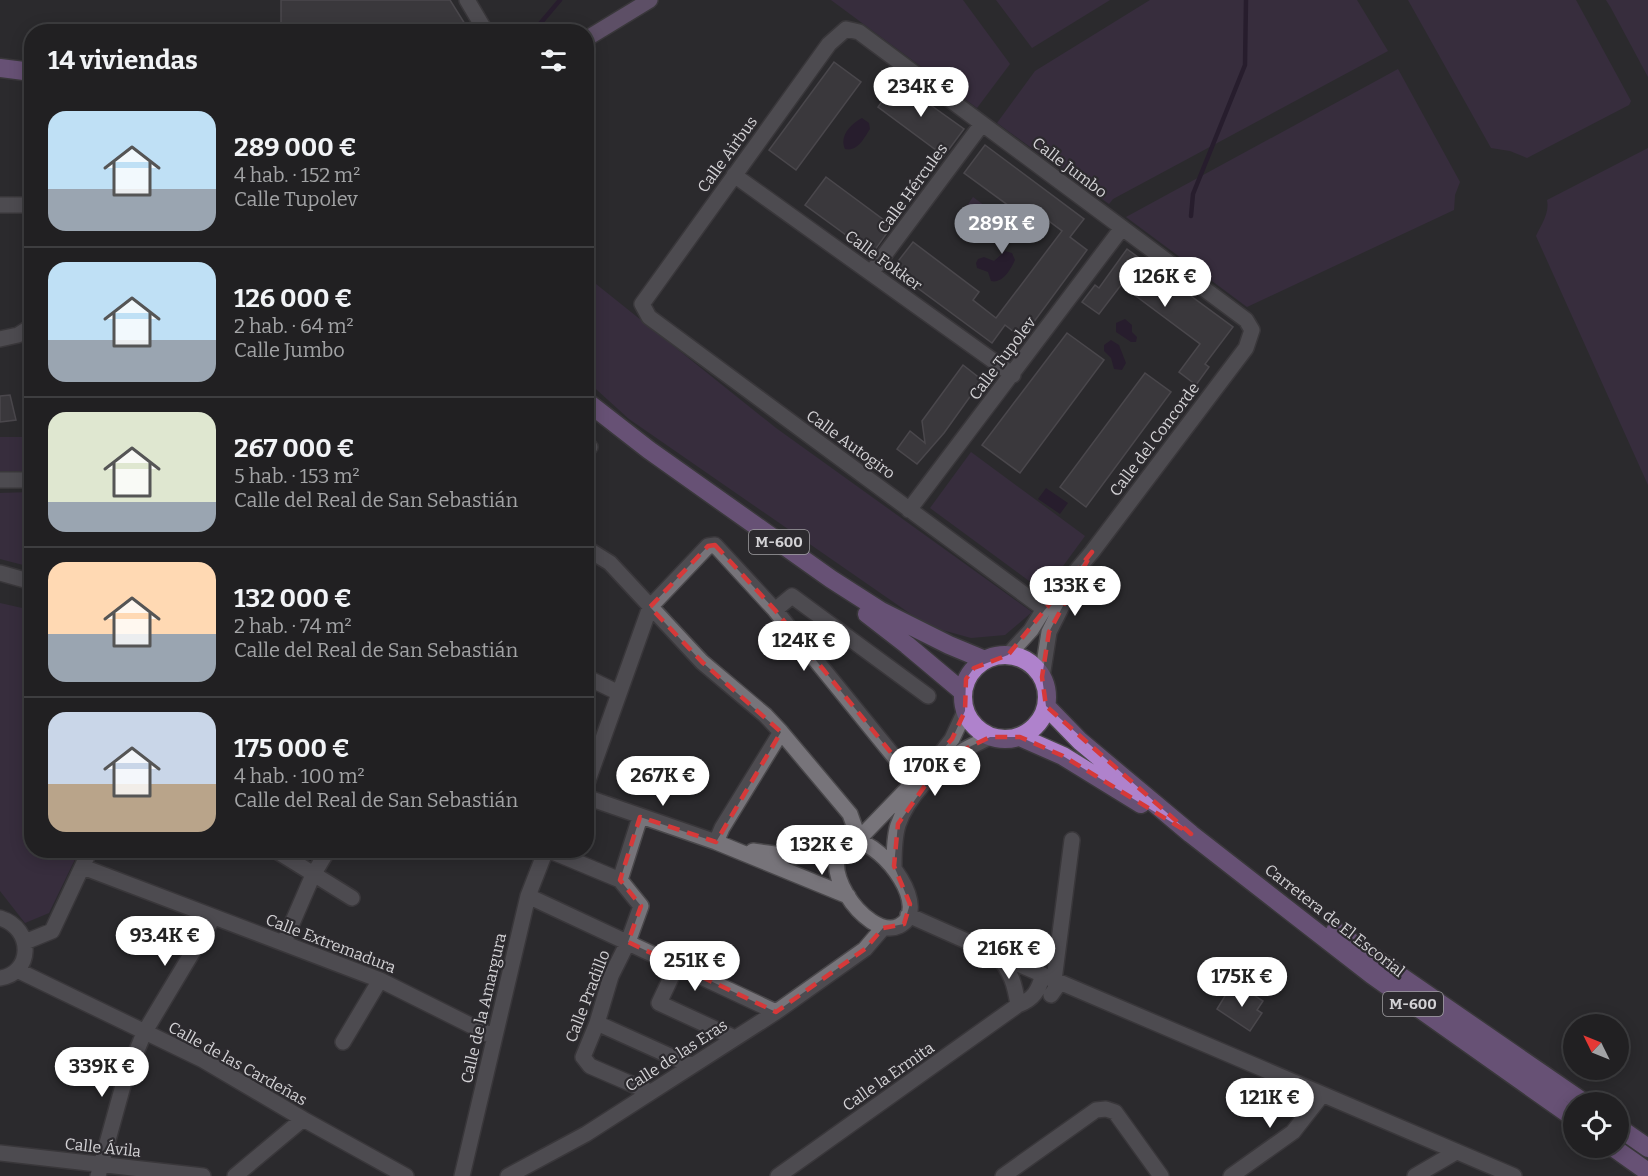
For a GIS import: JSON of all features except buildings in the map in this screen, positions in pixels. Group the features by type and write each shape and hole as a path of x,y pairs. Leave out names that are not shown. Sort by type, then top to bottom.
{"highway":[{"path":"0,68 24,71"},
{"name":"M-600","path":"594,407 649,450 831,579 881,611 985,660"},
{"name":"M-600","path":"594,422 886,628 963,692"},
{"path":"990,737 975,727 965,711 963,692 966,679 974,668 985,660 1008,655 1022,658 1034,666 1042,677 1047,691 1046,706 1041,719 1032,730 1020,737"},
{"name":"Carretera de El Escorial","path":"1046,706 1080,741 1191,834 1372,975 1563,1110"},
{"name":"M-600","path":"990,737 1000,740 1020,737"},
{"name":"Carretera de El Escorial","path":"1020,737 1064,756 1191,834"},
{"path":"1256,884 1329,927 1568,1092"},
{"path":"1629,1135 1648,1148"},
{"path":"1628,1158 1648,1172"}],"main road":[{"path":"594,34 650,0"}],"street":[{"path":"467,0 481,24"},
{"name":"Calle Jumbo","path":"846,29 859,32 1246,320 1251,330 1246,348"},
{"name":"Calle Airbus","path":"642,304 829,44 846,29"},
{"name":"Calle Hércules","path":"871,273 982,124"},
{"name":"Calle Fokker","path":"734,175 1012,375"},
{"path":"0,205 24,206"},
{"name":"Calle Tupolev","path":"909,510 1122,228"},
{"name":"Calle Autogiro","path":"642,304 649,317 1044,609"},
{"path":"0,339 24,331"},
{"name":"Calle del Concorde","path":"1008,655 1031,630 1044,609 1092,552 1246,348"},
{"path":"0,480 24,480"},
{"path":"594,764 650,607 708,546 715,545 775,610 914,781"},
{"name":"Calle del Concorde","path":"1042,677 1049,632 1092,552"},
{"path":"594,553 610,563 702,662 765,715 781,732 850,814 856,831 856,841"},
{"path":"0,573 24,580"},
{"path":"775,610 792,596 928,696"},
{"path":"594,681 620,693"},
{"path":"856,841 938,757 952,739 965,711"},
{"path":"721,845 722,828 781,732"},
{"path":"894,866 898,824 914,795 959,752 990,737"},
{"path":"594,800 721,845 848,896"},
{"path":"566,858 620,880 640,817"},
{"path":"1044,976 1072,840"},
{"path":"721,845 795,857 812,857 837,851 848,842 856,841 878,851 894,866 908,895 910,904 908,915 1081,992 1514,1176"},
{"path":"837,851 836,865 848,896 870,921 884,928"},
{"path":"25,942 52,931 86,858"},
{"path":"286,858 352,898"},
{"path":"284,942 313,875 323,858"},
{"name":"Calle de la Amargura","path":"462,1176 528,896 544,858"},
{"name":"Calle Extremadura","path":"82,867 380,980 494,1036"},
{"name":"Calle Pradillo","path":"620,880 641,906 611,976 597,1023 583,1057 590,1066 651,1092"},
{"path":"528,896 776,1012"},
{"path":"0,907 6,921 21,932 25,942 24,957 16,970 0,978"},
{"name":"Calle de las Eras","path":"508,1176 586,1134 776,1012 865,949 884,928 892,929 904,924 908,915"},
{"path":"99,1171 124,1082 144,1032 213,918"},
{"path":"997,955 1009,970 1024,1003"},
{"path":"677,965 660,1003 735,1038"},
{"name":"Calle de las Cardeñas","path":"16,970 203,1060 406,1176"},
{"path":"1044,976 1056,988 1051,996"},
{"name":"Calle la Ermita","path":"778,1176 1024,1003 1038,992 1044,976"},
{"path":"343,1042 380,980"},
{"name":"Calle la Ermita","path":"1024,1003 1081,992"},
{"path":"597,1023 692,1066"},
{"path":"1232,1176 1293,1132 1322,1095"},
{"path":"1003,1176 1096,1110 1106,1108 1115,1112 1161,1176"},
{"path":"235,1176 303,1119"},
{"path":"1415,1176 1456,1152"},
{"name":"Calle Ávila","path":"0,1153 99,1171 203,1176"}],"highlighted area":[{"path":"715,545 775,610 914,781 952,739 965,711 966,679 974,668 1008,655 1092,552 1049,632 1042,677 1046,706 1191,834 1063,756 1020,737 990,737 959,752 931,777 898,824 894,866 910,904 904,924 883,928 865,949 776,1012 628,942 641,906 620,880 640,817 716,842 781,732 702,662 650,607 708,546"}],"shaded area":[{"path":"831,0 963,0 1010,64 977,108"},
{"path":"996,0 1110,0 1032,48"},
{"path":"1150,0 1357,0 1388,51 1113,199 1109,204 997,123 1035,71"},
{"path":"1408,0 1576,0 1631,101 1629,105 1527,158 1510,151 1491,148"},
{"path":"1606,0 1648,0 1648,77 1611,8"},
{"path":"1398,69 1460,182 1455,195 1454,210 1247,307 1126,217"},
{"path":"862,118 869,123 870,129 857,146 845,149 843,140 847,131"},
{"path":"1648,148 1648,485 1536,236 1546,214 1547,200"},
{"path":"973,197 1009,224 996,243 960,216"},
{"path":"1005,251 1012,253 1015,260 1003,278 991,281 988,272 977,268 976,263 978,259 984,257 994,261"},
{"path":"594,282 776,428 1032,612 1005,635 971,638 928,626 629,419 594,387"},
{"path":"1125,319 1132,325 1132,332 1137,337 1136,342 1131,342 1116,332 1116,323"},
{"path":"1111,340 1119,345 1126,363 1122,370 1114,369 1111,358 1104,351 1104,345"},
{"path":"0,437 24,437 24,480 0,480"},
{"path":"971,452 1085,536 1044,592 930,508"},
{"path":"1046,488 1068,503 1060,514 1038,499"},
{"path":"24,492 24,565 0,559 0,493"},
{"path":"0,603 24,608 24,858 76,858 49,913 25,923 0,891"}],"waterway":[{"path":"540,24 560,0"},
{"path":"1191,216 1193,194 1245,65 1246,0"}]}
